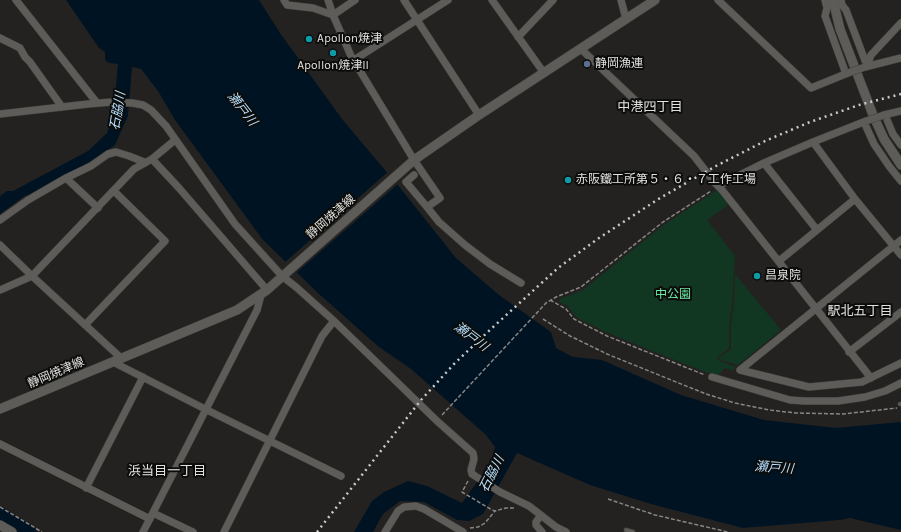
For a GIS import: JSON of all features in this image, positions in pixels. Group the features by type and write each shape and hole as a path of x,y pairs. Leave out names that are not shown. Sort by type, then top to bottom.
{"main road":[{"name":"静岡焼津線","path":"0,409 237,310 264,292 412,162 479,114 655,0"},
{"path":"833,0 840,29 873,115 884,139 901,164"},
{"path":"0,525 12,532"}],"street":[{"path":"16,0 98,103"},
{"path":"284,0 287,6 313,8 333,15"},
{"path":"328,0 333,15 354,60 412,162 440,198 427,207"},
{"path":"333,15 355,0"},
{"path":"404,0 479,114"},
{"path":"354,60 448,0"},
{"path":"492,0 544,72"},
{"path":"518,36 553,0"},
{"path":"621,0 626,19"},
{"path":"718,0 811,88 866,67 901,58"},
{"path":"825,0 827,8 825,16 847,74"},
{"path":"841,0 866,67"},
{"path":"866,67 871,55 901,24"},
{"path":"0,38 20,48 62,107"},
{"path":"580,49 694,156 871,378"},
{"path":"0,114 112,102 143,105 150,110 161,121 235,224 296,287 334,321 437,421 473,453 474,459 471,470 475,476 500,492 529,506 556,527 566,532"},
{"path":"718,186 764,163 813,142 884,115 901,111"},
{"path":"884,115 893,134 901,145"},
{"path":"865,122 878,149 901,181"},
{"path":"0,290 32,276 134,169 144,162 152,159 175,140"},
{"path":"813,142 855,199 901,255"},
{"path":"0,220 28,200 66,178 91,166 108,154 116,152 144,162"},
{"path":"144,532 205,409 257,310 264,292 179,188 152,159"},
{"path":"764,163 817,230"},
{"path":"414,175 406,182 439,222 465,245 490,264 521,283"},
{"path":"66,178 98,208"},
{"path":"85,325 165,241 114,191"},
{"path":"779,261 855,199"},
{"path":"901,240 740,370 809,387 855,383 871,378 901,363"},
{"path":"0,245 85,325 117,360 143,377 341,476"},
{"path":"849,352 901,312"},
{"path":"224,532 322,336 334,321"},
{"path":"86,488 143,377"},
{"path":"712,377 790,400 804,401 838,401 865,397 885,391 901,383"},
{"path":"0,444 86,488 193,532"},
{"path":"385,532 398,511 404,508 416,506 462,531"},
{"path":"541,515 536,522 536,525 542,532"}],"lane":[{"path":"626,530 633,532"}],"path":[{"path":"439,418 546,302 581,287 663,222 718,186"},
{"path":"550,300 566,309 574,319 607,336 712,377"},
{"path":"475,476 462,492 495,511"},
{"path":"608,499 655,514 728,532"},
{"path":"0,507 42,532"},
{"path":"462,531 485,523 495,511 510,507 519,508"}],"green space":[{"name":"中公園","path":"719,189 730,203 707,220 735,256 729,326 729,348 717,358 717,360 736,367 732,370 725,368 717,376 700,370 608,333 576,317 568,306 559,302 560,299 583,290 665,224"},
{"path":"735,274 781,330 738,365 718,359 731,349 731,326 734,303"}],"water":[{"name":"瀬戸川","path":"66,0 259,0 280,33 342,119 401,189 456,258 499,295 551,332 556,348 573,357 602,360 681,395 764,420 836,428 901,422 901,530 850,518 743,528 651,504 590,485 517,453 483,514 469,521 457,520 424,502 400,501 383,514 373,532 354,532 372,501 384,492 408,481 427,486 462,503 490,464 495,447 486,435 411,369 379,347 319,294 263,240 175,120 158,91 141,69 132,67 128,116 115,145 96,158 27,197 26,195 0,214 0,196 7,191 13,191 88,151 107,133 113,119 118,64 109,63 105,60 105,52 99,48"}],"pier":[{"path":"389,171 399,183 295,274 284,263"}],"waterway":[{"name":"石脇川","path":"0,514 29,532"}],"railway":[{"path":"317,532 421,400 455,363 558,268 599,238 660,198 716,166 765,141 810,122 859,105 901,94"}],"place":[{"name":"Apollon焼津","path":"309,39"},
{"name":"Apollon焼津II","path":"333,53"},
{"name":"静岡漁連","path":"587,64"},
{"name":"赤阪鐵工所第５・６・７工作工場","path":"568,180"},
{"name":"昌泉院","path":"757,276"}],"district":[{"name":"中港四丁目","path":"650,107"},
{"name":"駅北五丁目","path":"860,311"},
{"name":"浜当目一丁目","path":"167,471"}]}
